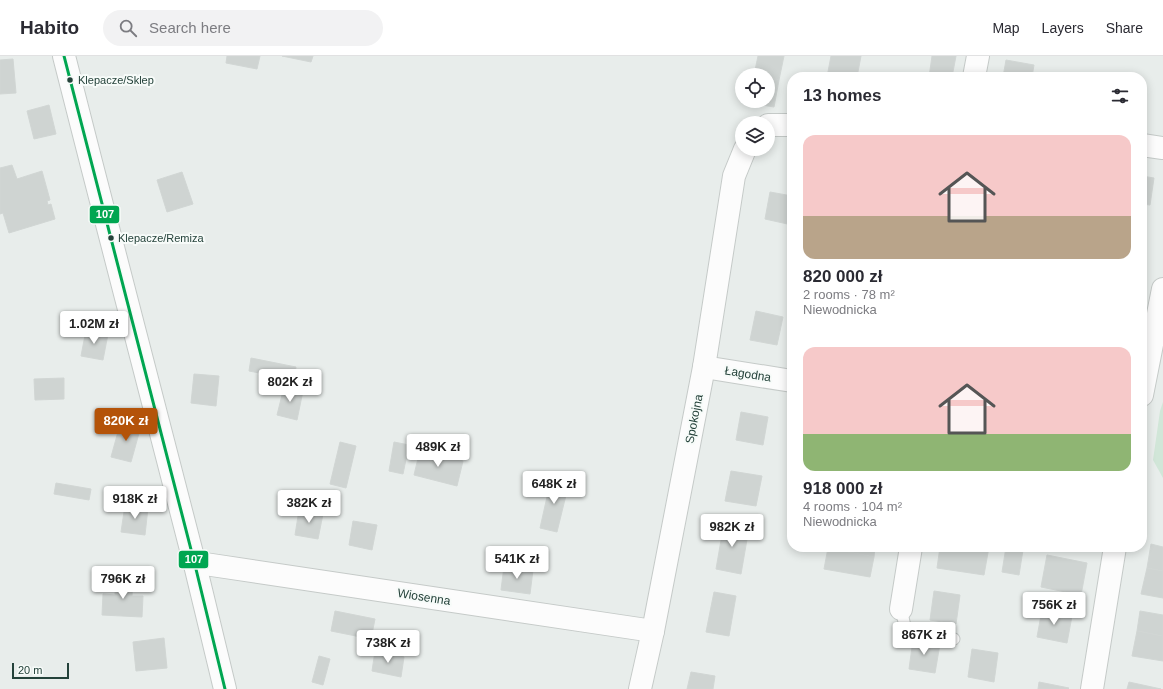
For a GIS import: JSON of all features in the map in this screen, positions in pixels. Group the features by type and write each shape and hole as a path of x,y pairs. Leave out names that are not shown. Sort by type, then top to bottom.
{"street":[{"path":"64,56 90,162 195,565 225,689"},
{"path":"975,72 978,56"},
{"path":"775,125 787,125"},
{"path":"1147,146 1163,148"},
{"name":"Spokojna","path":"640,689 653,631 704,367 734,176 742,156"},
{"path":"1147,370 1163,289"},
{"name":"Łagodna","path":"704,367 787,380"},
{"path":"901,609 910,552"},
{"path":"1092,689 1114,552"},
{"name":"Wiosenna","path":"195,565 205,564 653,631"}],"lane":[{"path":"901,609 905,626 911,632 954,639"}],"green space":[{"path":"1163,402 1163,478 1153,460 1160,411"}],"building":[{"path":"227,56 260,56 257,69 226,63"},
{"path":"282,56 313,56 311,62"},
{"path":"758,56 784,56 779,80 775,79 775,68 755,68"},
{"path":"831,56 861,56 858,72 828,72"},
{"path":"932,56 956,56 953,72 930,72"},
{"path":"13,59 16,93 0,94 0,60"},
{"path":"1006,60 1034,65 1033,72 1004,72"},
{"path":"775,79 779,80 775,102"},
{"path":"49,105 56,134 34,139 27,111"},
{"path":"12,165 17,179 42,171 50,200 47,201 48,205 51,204 55,219 9,233 3,213 0,214 0,168"},
{"path":"182,172 193,204 167,212 157,180"},
{"path":"1147,177 1154,178 1150,205 1147,205"},
{"path":"770,192 787,195 787,224 765,219"},
{"path":"756,311 783,317 777,345 750,340"},
{"path":"86,330 108,334 103,360 81,356"},
{"path":"251,358 296,367 294,380 249,371"},
{"path":"194,374 219,376 216,406 191,403"},
{"path":"64,378 64,399 35,400 34,379"},
{"path":"284,387 303,391 297,420 277,415"},
{"path":"741,412 768,417 763,445 736,440"},
{"path":"121,421 141,426 131,462 111,457"},
{"path":"340,442 356,446 346,488 330,484"},
{"path":"394,442 409,445 403,474 389,471"},
{"path":"420,450 463,461 457,486 414,475"},
{"path":"731,471 762,476 756,506 725,501"},
{"path":"551,479 569,483 557,532 540,528"},
{"path":"56,483 91,489 89,500 54,494"},
{"path":"125,505 148,508 145,535 121,532"},
{"path":"299,510 323,514 318,539 295,535"},
{"path":"353,521 377,525 372,550 349,545"},
{"path":"724,523 749,528 741,574 716,569"},
{"path":"1151,544 1163,547 1163,571 1147,568"},
{"path":"827,552 848,552 874,557 870,577 824,569"},
{"path":"848,552 874,552 874,557"},
{"path":"939,552 988,552 984,575 937,568"},
{"path":"1005,552 1023,552 1019,575 1002,572"},
{"path":"1047,555 1087,563 1081,595 1041,587"},
{"path":"504,566 533,570 530,594 501,590"},
{"path":"1147,568 1163,571 1163,598 1141,594"},
{"path":"116,575 133,576 132,596 143,596 142,617 102,615 103,594 115,595"},
{"path":"934,591 960,595 956,624 930,620"},
{"path":"714,592 736,596 729,636 706,632"},
{"path":"1042,610 1072,616 1067,643 1037,637"},
{"path":"335,611 375,619 371,639 331,631"},
{"path":"1140,611 1163,615 1163,636 1137,631"},
{"path":"1137,631 1163,636 1163,661 1132,656"},
{"path":"164,638 167,668 136,671 133,642"},
{"path":"913,640 940,644 935,673 909,669"},
{"path":"972,649 998,653 994,682 968,677"},
{"path":"375,651 404,657 401,677 372,671"},
{"path":"319,656 330,659 323,685 312,682"},
{"path":"691,672 715,676 713,689 687,689"},
{"path":"1039,682 1069,688 1038,689"},
{"path":"1129,682 1161,689 1127,689"}],"transit line":[{"name":"107","path":"64,56 195,565 225,689"}],"place":[{"name":"Klepacze/Sklep","path":"70,80"},
{"name":"Klepacze/Remiza","path":"111,238"}]}
